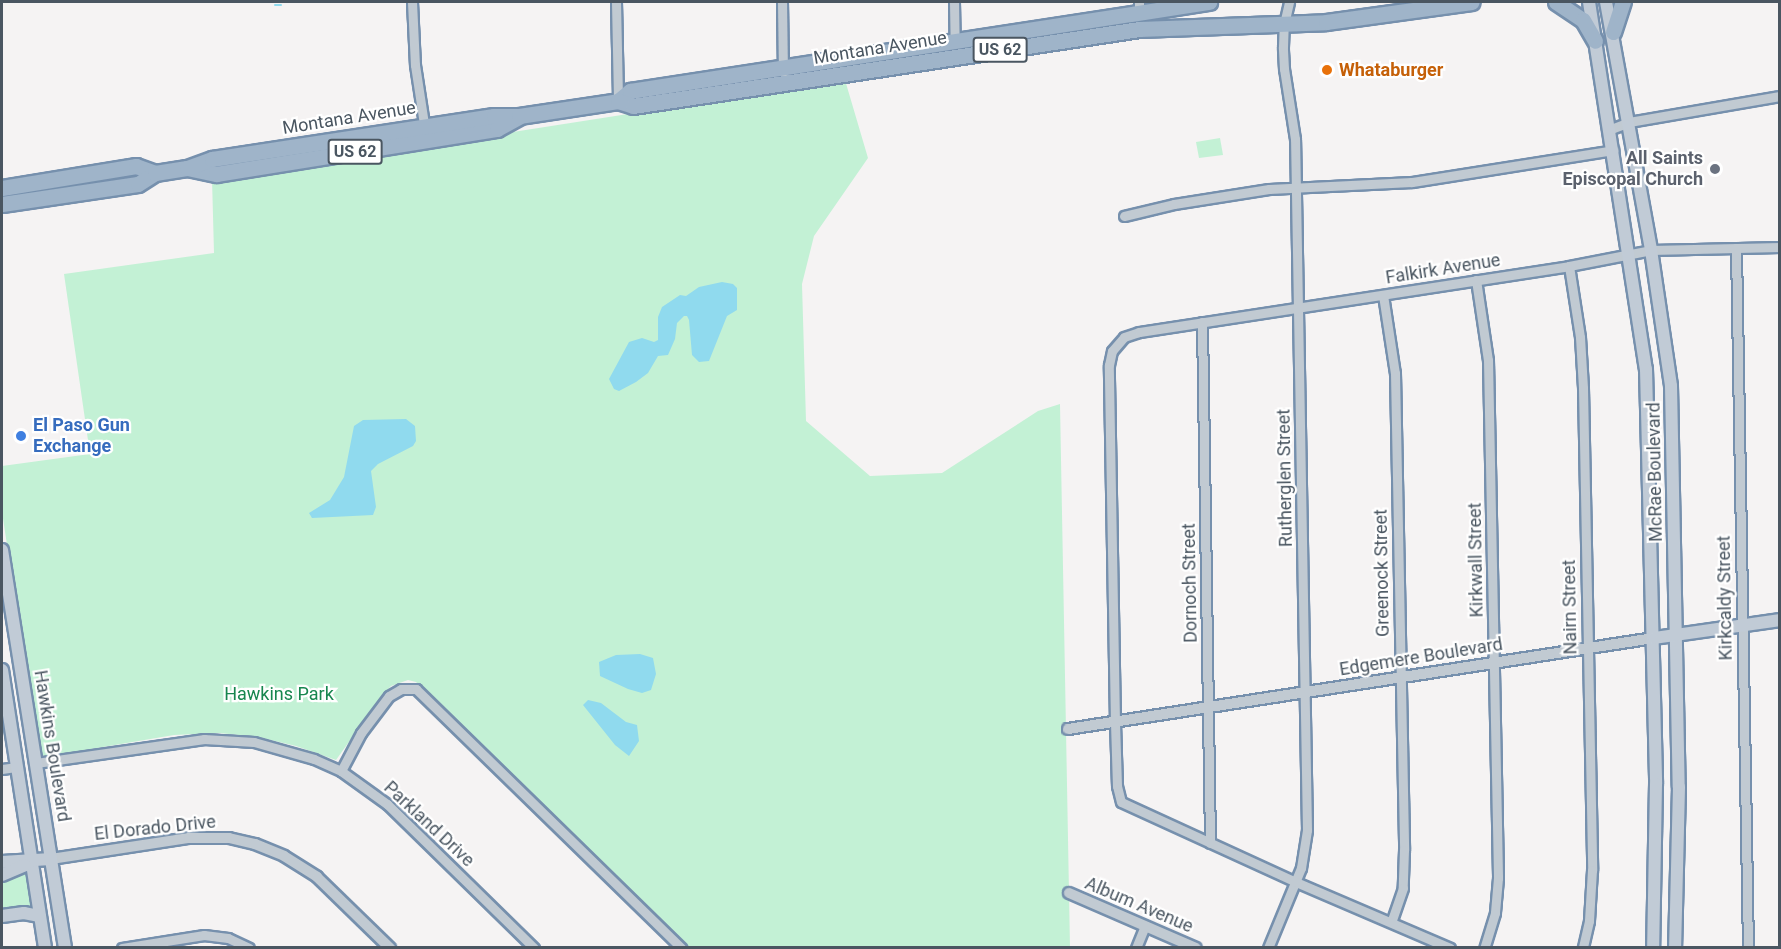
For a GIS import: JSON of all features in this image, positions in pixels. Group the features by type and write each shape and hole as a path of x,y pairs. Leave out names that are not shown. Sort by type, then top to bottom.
{"highway":[{"name":"Montana Avenue","path":"618,101 630,91 955,41 1139,6 1209,2"},
{"name":"Montana Avenue","path":"192,169 212,159 516,118 618,101 633,106 1139,29 1326,22 1472,2"},
{"path":"1556,2 1583,20 1595,41"},
{"path":"1613,32 1623,2"},
{"name":"Montana Avenue","path":"2,188 136,166 155,173 192,169 216,174 497,129 516,118"},
{"name":"Montana Avenue","path":"2,204 138,184 155,173"}],"main road":[{"name":"McRae Boulevard","path":"1589,2 1630,255 1648,399 1656,795 1653,948"},
{"name":"McRae Boulevard","path":"1606,2 1651,250 1671,386 1679,842 1675,948"},
{"name":"Hawkins Boulevard","path":"2,550 65,948"},
{"name":"Edgemere Boulevard","path":"1654,638 1779,620"},
{"path":"2,675 45,948"},
{"name":"El Dorado Drive","path":"32,862 51,859"},
{"path":"2,862 32,862"},
{"path":"2,875 32,862"},
{"path":"2,916 24,913 40,916"}],"street":[{"path":"412,2 415,65 425,130"},
{"path":"616,2 618,101"},
{"path":"782,2 783,83"},
{"path":"954,2 955,41"},
{"name":"Rutherglen Street","path":"1268,948 1305,858 1307,836 1295,139 1284,69 1284,24 1289,2"},
{"path":"1611,129 1629,122 1779,96"},
{"path":"1124,216 1174,204 1296,187 1412,182 1613,150"},
{"name":"Falkirk Avenue","path":"1115,722 1109,365 1116,345 1130,333 1569,266 1651,250 1779,247"},
{"name":"Kirkcaldy Street","path":"1736,248 1748,948"},
{"name":"Nairn Street","path":"1569,266 1582,350 1592,870 1589,921 1583,948"},
{"name":"Kirkwall Street","path":"1476,280 1488,360 1498,878 1495,913 1484,948"},
{"name":"Greenock Street","path":"1383,295 1395,373 1404,874 1401,897 1391,922"},
{"name":"Dornoch Street","path":"1202,322 1210,843"},
{"name":"Edgemere Boulevard","path":"1068,729 1654,638"},
{"path":"2,675 23,674"},
{"path":"341,771 361,734 389,696 401,689 416,689 681,948"},
{"path":"1115,722 1119,799 1123,805 1450,948"},
{"name":"Parkland Drive","path":"36,763 178,741 228,739 273,746 314,759 341,771 387,804 534,948"},
{"path":"2,770 17,767"},
{"name":"El Dorado Drive","path":"51,859 189,838 229,838 255,844 284,856 317,877 390,948"},
{"name":"Album Avenue","path":"1069,893 1196,948"},
{"path":"1136,948 1145,926"},
{"path":"122,948 204,935 228,938 249,948"}],"green space":[{"name":"Hawkins Park","path":"845,80 868,158 814,236 802,284 806,421 870,476 942,473 1038,411 1060,404 1070,947 689,947 416,682 408,680 391,686 381,697 336,760 296,746 258,737 219,733 174,735 44,757 38,748 2,512 2,466 90,454 64,274 214,253 212,179"},
{"path":"1220,138 1223,155 1199,158 1196,142"},
{"path":"25,863 33,910 2,914 2,866"}],"water":[{"path":"722,282 733,284 737,288 737,310 727,316 709,361 699,362 692,355 689,320 687,316 684,316 677,323 675,339 668,355 658,356 648,373 636,382 619,391 614,389 609,379 629,342 642,338 654,342 658,340 658,317 662,307 680,295 686,296 699,287"},
{"path":"406,419 415,426 416,441 413,446 378,464 371,471 376,507 373,515 312,518 309,513 330,500 344,477 354,426 363,420"},
{"path":"640,654 653,658 656,674 651,690 642,693 600,676 599,662 616,655"},
{"path":"588,700 601,703 626,722 637,725 639,741 629,756 615,745 583,705"}],"waterway":[{"path":"275,5 281,5"}],"place":[{"name":"Whataburger","path":"1327,70"},
{"name":"All Saints Episcopal Church","path":"1715,169"},
{"name":"El Paso Gun Exchange","path":"21,436"}]}
